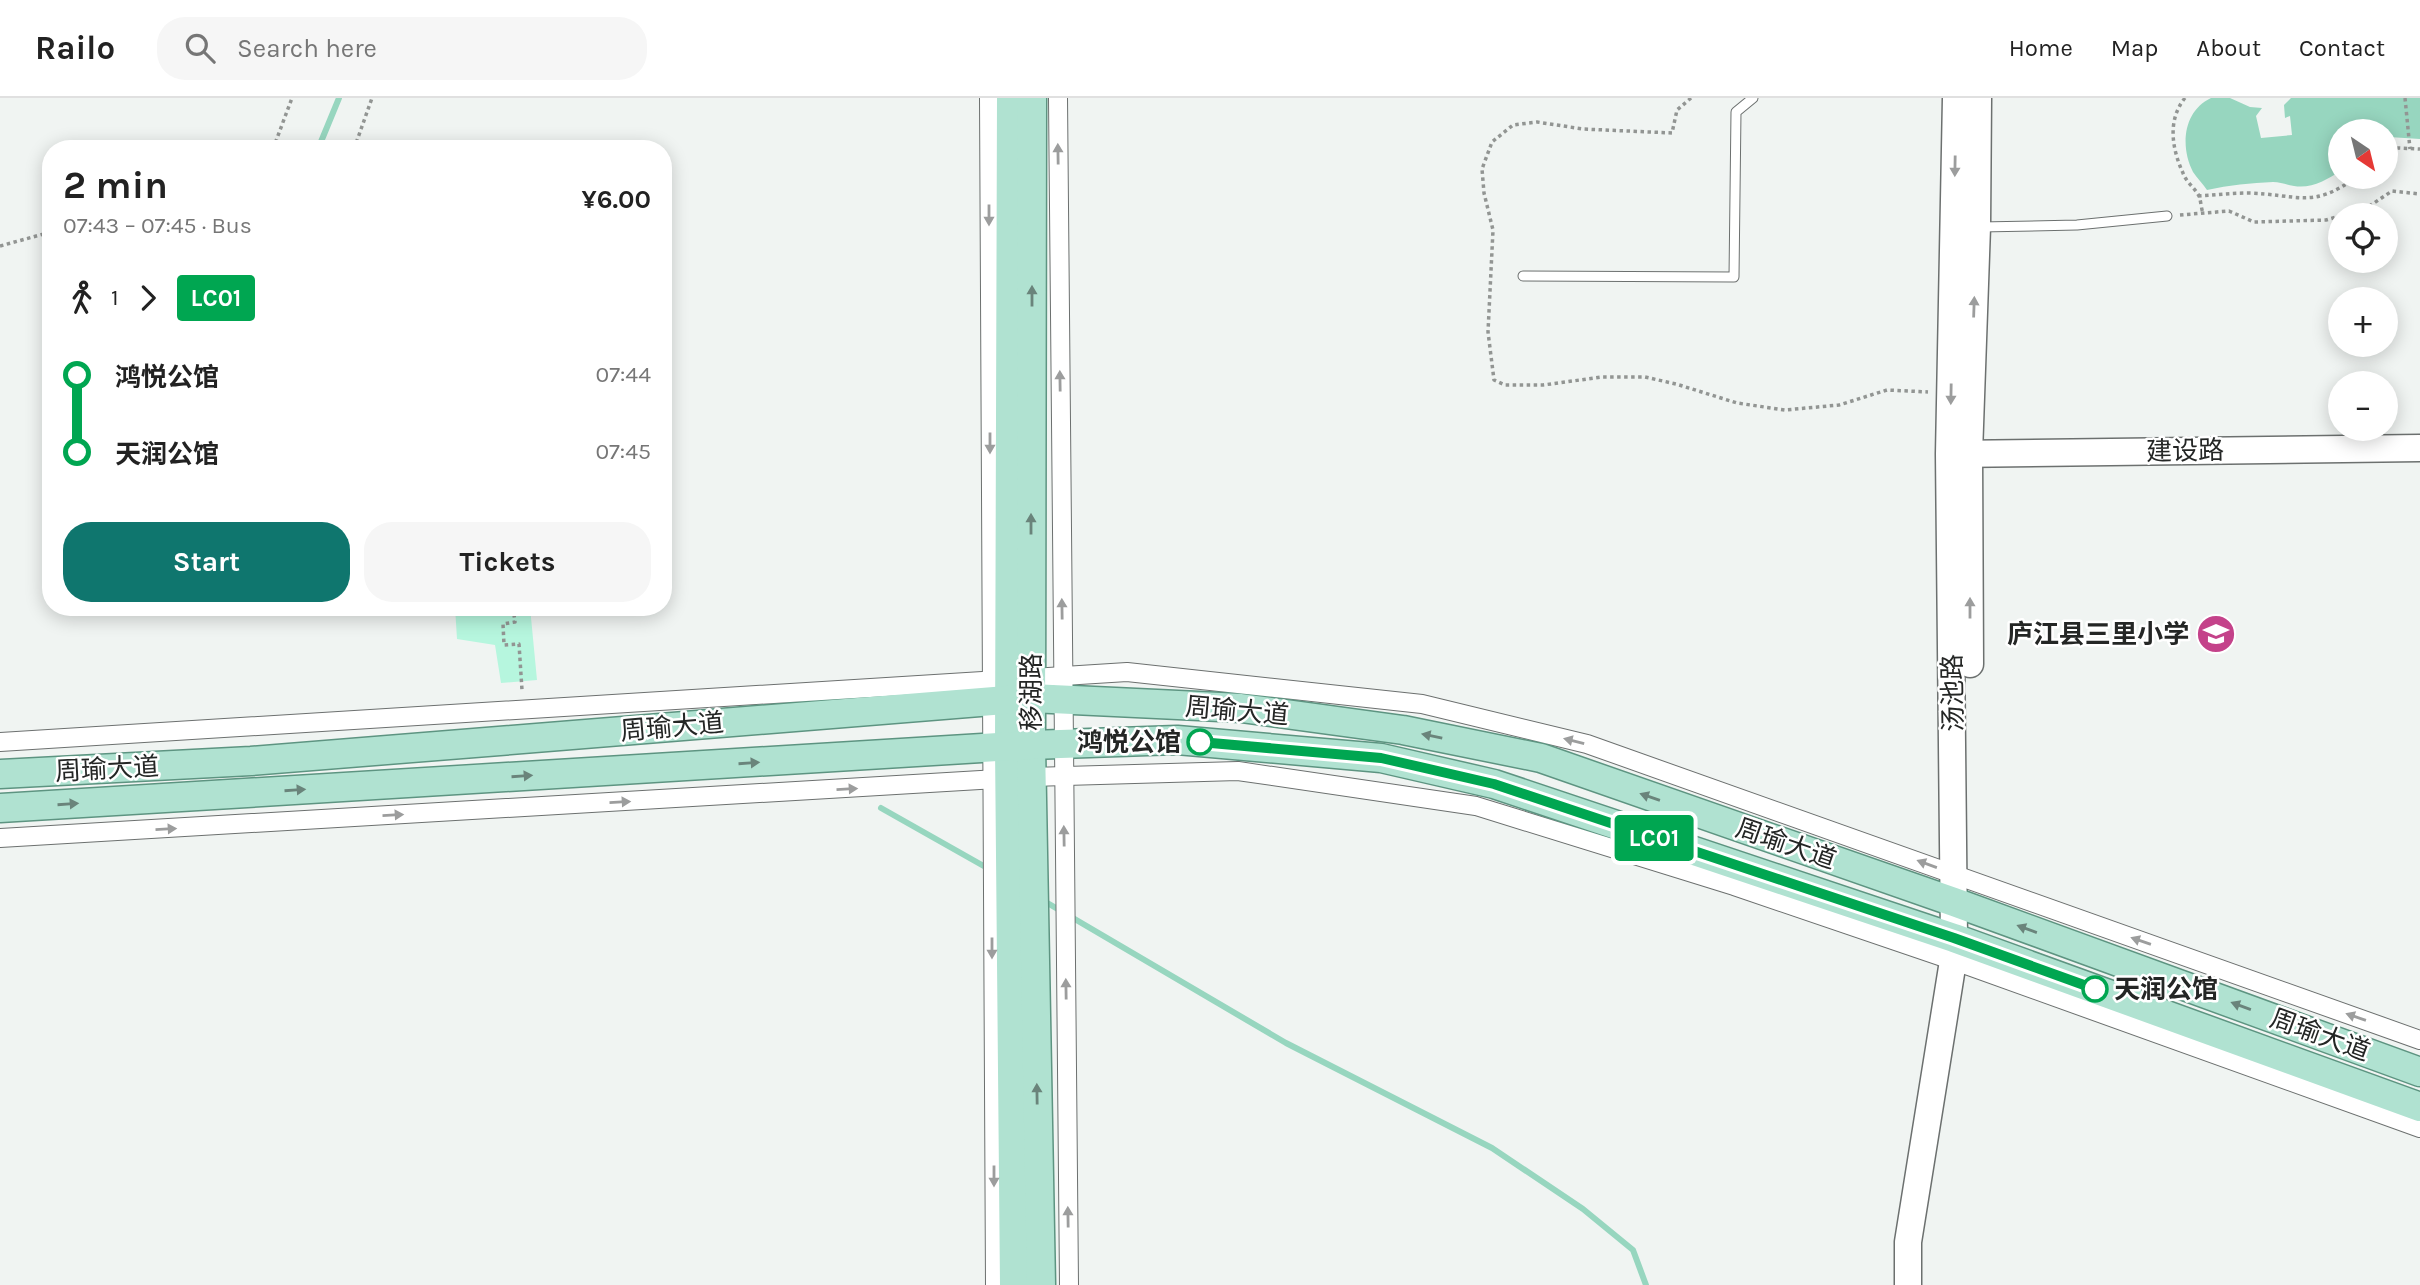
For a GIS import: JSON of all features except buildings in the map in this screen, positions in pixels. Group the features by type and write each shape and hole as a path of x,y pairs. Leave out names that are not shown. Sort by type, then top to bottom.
{"main road":[{"name":"移湖路","path":"1011,98 1010,747 1014,1285"},
{"name":"移湖路","path":"1010,690 1032,98"},
{"name":"周瑜大道","path":"0,774 251,761 1010,690 1063,688 1241,708 1403,730 1541,758 1961,891 2420,1072"},
{"name":"周瑜大道","path":"0,808 1063,744 1177,740 1381,758 1494,784 1960,952 2420,1107"},
{"name":"移湖路","path":"1012,882 1041,1285"}],"street":[{"name":"移湖路","path":"989,98 1010,690 1012,882 995,1285"},
{"name":"移湖路","path":"1058,98 1069,1285"},
{"name":"汤池路","path":"1924,1285 1923,1240 1960,952 1956,98"},
{"name":"汤池路","path":"1959,454 1977,227 1978,98"},
{"name":"建设路","path":"1959,454 2420,448"},
{"path":"0,742 523,709 1010,690"},
{"path":"0,838 1064,776 1238,771 1476,806 1960,952 2420,1128"},
{"path":"1961,891 2420,1040"},
{"name":"汤池路","path":"1908,1285 1908,1242 1960,952"}],"lane":[{"path":"1523,276 1734,277 1736,112 1753,98"},
{"path":"1977,227 2077,225 2167,216"}],"path":[{"path":"276,140 292,98"},
{"path":"357,140 372,98"},
{"path":"2185,98 2179,105 2173,123 2173,146 2183,176 2199,195 2203,213"},
{"path":"2405,98 2410,149"},
{"path":"2398,148 2420,149"},
{"path":"2199,195 2248,193 2315,199 2340,189"},
{"path":"2373,203 2392,191 2420,194"},
{"path":"2167,216 2229,211 2254,222 2328,219"},
{"path":"0,246 42,234"},
{"path":"514,616 515,622 503,624 504,645 519,644 523,709"}],"shaded area":[{"path":"2211,98 2230,98 2250,107 2262,108 2256,116 2261,138 2292,135 2290,116 2285,118 2284,105 2291,98 2420,98 2420,139 2398,138 2398,119 2328,119 2328,178 2307,186 2273,182 2207,190 2193,172 2186,152 2190,121 2202,104"},
{"path":"456,616 531,616 537,680 501,683 495,645 457,639"}],"waterway":[{"path":"322,140 339,98"},
{"path":"881,808 989,869"},
{"path":"1044,901 1286,1043 1492,1148 1583,1209 1633,1250 1646,1285"}],"bus line":[{"name":"LC01","path":"1200,742 1381,758 1494,784 1954,938 2095,989"}],"place":[{"name":"庐江县三里小学","path":"2216,634"},
{"name":"鸿悦公馆","path":"1200,742"},
{"name":"天润公馆","path":"2095,989"}]}
